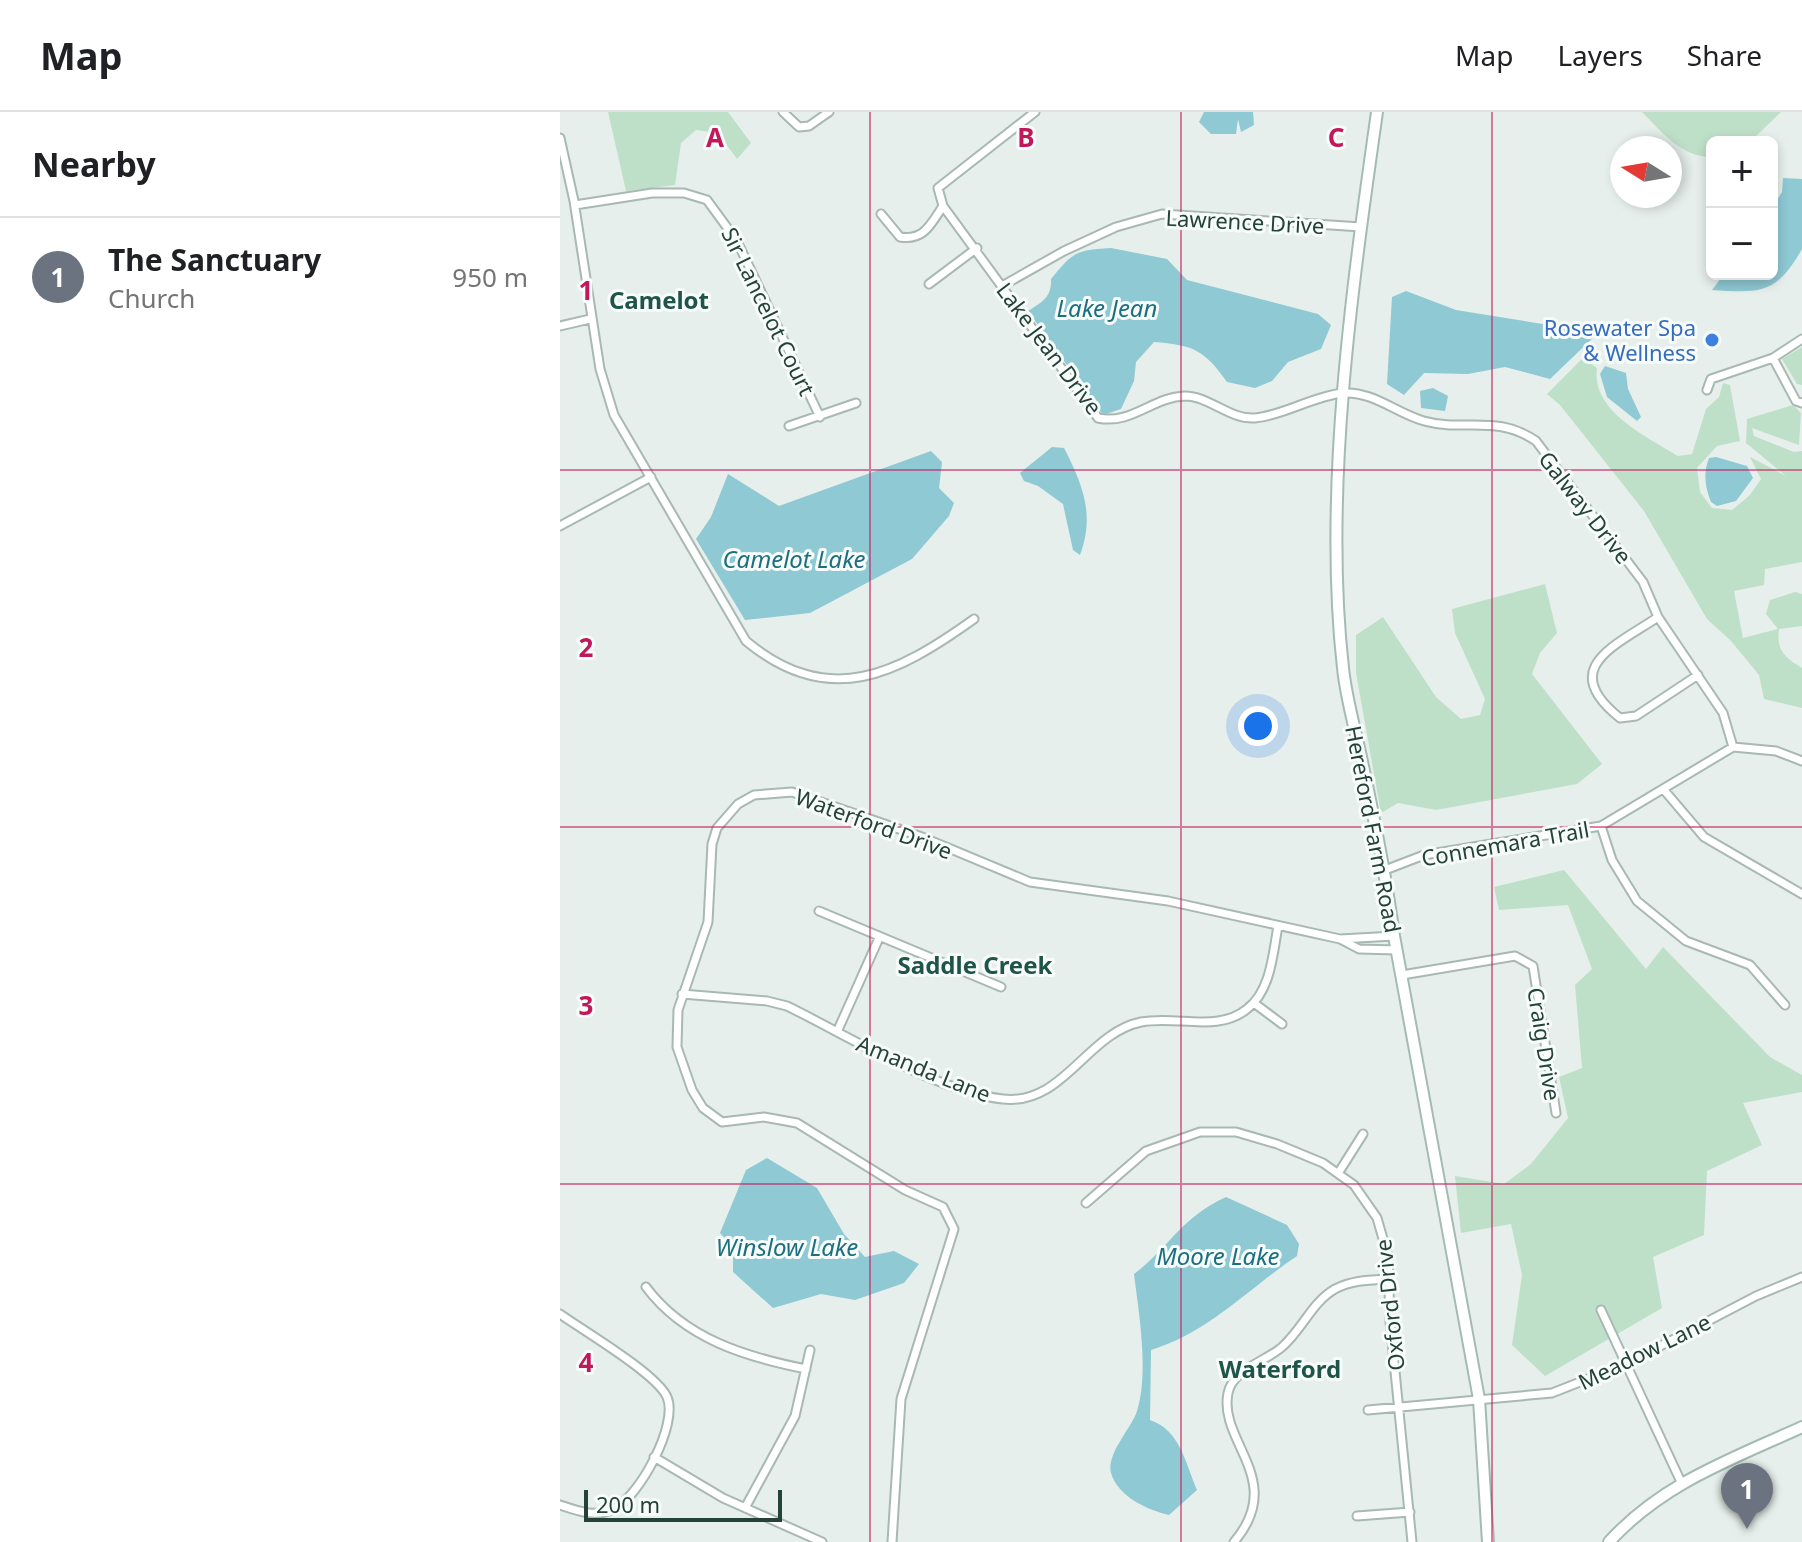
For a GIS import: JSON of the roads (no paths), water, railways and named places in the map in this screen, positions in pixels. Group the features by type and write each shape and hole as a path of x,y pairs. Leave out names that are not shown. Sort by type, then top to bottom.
{"street":[{"path":"783,112 799,127 809,126 829,112"},
{"name":"Lake Jean Drive","path":"1035,112 938,188 943,206 977,248 1098,418 1114,421 1136,415 1162,401 1186,396 1253,418 1344,393"},
{"name":"Hereford Farm Road","path":"1377,112 1361,227 1344,393 1337,552 1343,669 1385,870 1394,936 1479,1399 1488,1542"},
{"path":"560,138 575,205 590,319 614,415 746,641 767,659 798,674 863,679 934,647 974,619"},
{"name":"Sir Lancelot Court","path":"575,205 652,193 684,193 707,200 737,241 820,417"},
{"path":"881,214 900,237 913,239 925,233 943,206"},
{"name":"Lawrence Drive","path":"1002,286 1090,239 1162,214 1361,227"},
{"path":"929,284 977,248"},
{"path":"560,326 590,319"},
{"path":"1707,390 1711,379 1773,358 1802,339"},
{"path":"1773,358 1796,401 1802,403"},
{"name":"Galway Drive","path":"1344,393 1372,396 1426,421 1502,425 1528,436 1643,582 1658,617 1723,713 1733,747"},
{"path":"789,426 856,403"},
{"path":"560,526 651,477"},
{"path":"1658,617 1598,657 1591,670 1593,687 1605,706 1620,718 1636,716 1698,675"},
{"path":"1733,747 1766,749 1802,761"},
{"name":"Connemara Trail","path":"1385,870 1424,855 1601,826 1733,747"},
{"path":"1664,790 1704,837 1802,894"},
{"name":"Waterford Drive","path":"892,1542 897,1424 906,1380 954,1229 949,1213 905,1190 797,1123 764,1117 722,1122 703,1108 683,1070 676,1029 682,994 708,922 711,855 717,828 738,804 773,791 804,795 922,837 1030,882 1168,901 1340,939 1394,936"},
{"path":"1601,826 1612,860 1637,901 1686,941 1750,965 1785,1005"},
{"path":"819,911 1001,987"},
{"path":"1278,926 1267,981 1254,1003 1282,1024"},
{"path":"837,1032 879,938"},
{"name":"Waterford Drive","path":"1340,939 1359,949 1397,950"},
{"path":"1359,949 1361,939"},
{"name":"Craig Drive","path":"1402,975 1515,956 1533,966 1556,1113"},
{"name":"Amanda Lane","path":"682,994 767,1001 787,1006 872,1051 967,1090 1005,1100 1020,1099 1050,1087 1104,1038 1120,1028 1154,1019 1224,1021 1254,1003"},
{"name":"Oxford Drive","path":"1086,1203 1146,1151 1200,1132 1255,1137 1301,1153 1339,1172 1354,1185 1377,1218 1388,1256 1412,1542"},
{"path":"1339,1172 1363,1134"},
{"name":"Meadow Lane","path":"1368,1410 1552,1393 1626,1364 1756,1296 1802,1277"},
{"path":"1234,1542 1246,1525 1253,1482 1248,1458 1228,1416 1228,1389 1243,1371 1284,1346 1334,1290 1362,1280 1389,1279"},
{"path":"646,1287 657,1302 725,1349 806,1369"},
{"path":"1601,1310 1681,1482"},
{"path":"560,1314 661,1386 671,1413 669,1426 654,1457 636,1487 613,1510 587,1513 560,1505"},
{"path":"745,1508 795,1416 810,1350"},
{"path":"1609,1542 1642,1508 1681,1482 1802,1427"},
{"path":"654,1457 745,1508 822,1542"},
{"path":"1357,1516 1410,1512"}],"water":[{"path":"1204,112 1253,112 1254,125 1241,132 1238,119 1236,134 1211,134 1199,122"},
{"path":"1783,178 1802,179 1802,249 1793,264 1784,275 1775,283 1765,288 1712,290 1720,280 1778,280 1778,198"},
{"name":"Lake Jean","path":"1111,248 1167,259 1187,280 1318,314 1331,325 1321,349 1288,362 1272,381 1255,388 1227,382 1211,362 1188,347 1154,342 1136,362 1134,381 1121,409 1103,415 1028,311 1045,298 1051,279 1070,258 1090,250"},
{"path":"1406,291 1456,310 1598,333 1550,379 1505,367 1468,374 1424,373 1404,395 1387,384 1392,297"},
{"path":"1605,366 1626,373 1628,389 1641,417 1637,421 1607,397 1600,374"},
{"path":"1433,388 1448,396 1445,411 1421,408 1420,391"},
{"path":"1052,447 1064,448 1085,500 1086,527 1080,555 1073,550 1063,504 1038,486 1024,481 1020,473"},
{"name":"Camelot Lake","path":"931,451 942,462 939,488 954,503 949,516 912,559 810,613 745,620 696,539 711,517 728,474 779,506"},
{"path":"1716,457 1747,466 1753,478 1736,501 1717,506 1711,502 1706,480 1709,458"},
{"name":"Winslow Lake","path":"767,1158 817,1188 844,1234 865,1257 894,1251 919,1264 904,1283 855,1300 821,1294 773,1308 733,1272 733,1247 720,1233 746,1170"},
{"name":"Moore Lake","path":"1226,1197 1287,1225 1299,1244 1297,1256 1191,1333 1151,1350 1150,1420 1175,1439 1197,1490 1169,1515 1143,1506 1127,1496 1111,1473 1112,1458 1134,1418 1141,1396 1142,1343 1134,1274 1197,1214"}],"place":[{"name":"Rosewater Spa & Wellness","path":"1712,340"},
{"name":"The Sanctuary","path":"1747,1529"}],"district":[{"name":"Camelot","path":"659,299"},
{"name":"Saddle Creek","path":"975,964"},
{"name":"Waterford","path":"1280,1368"}]}
